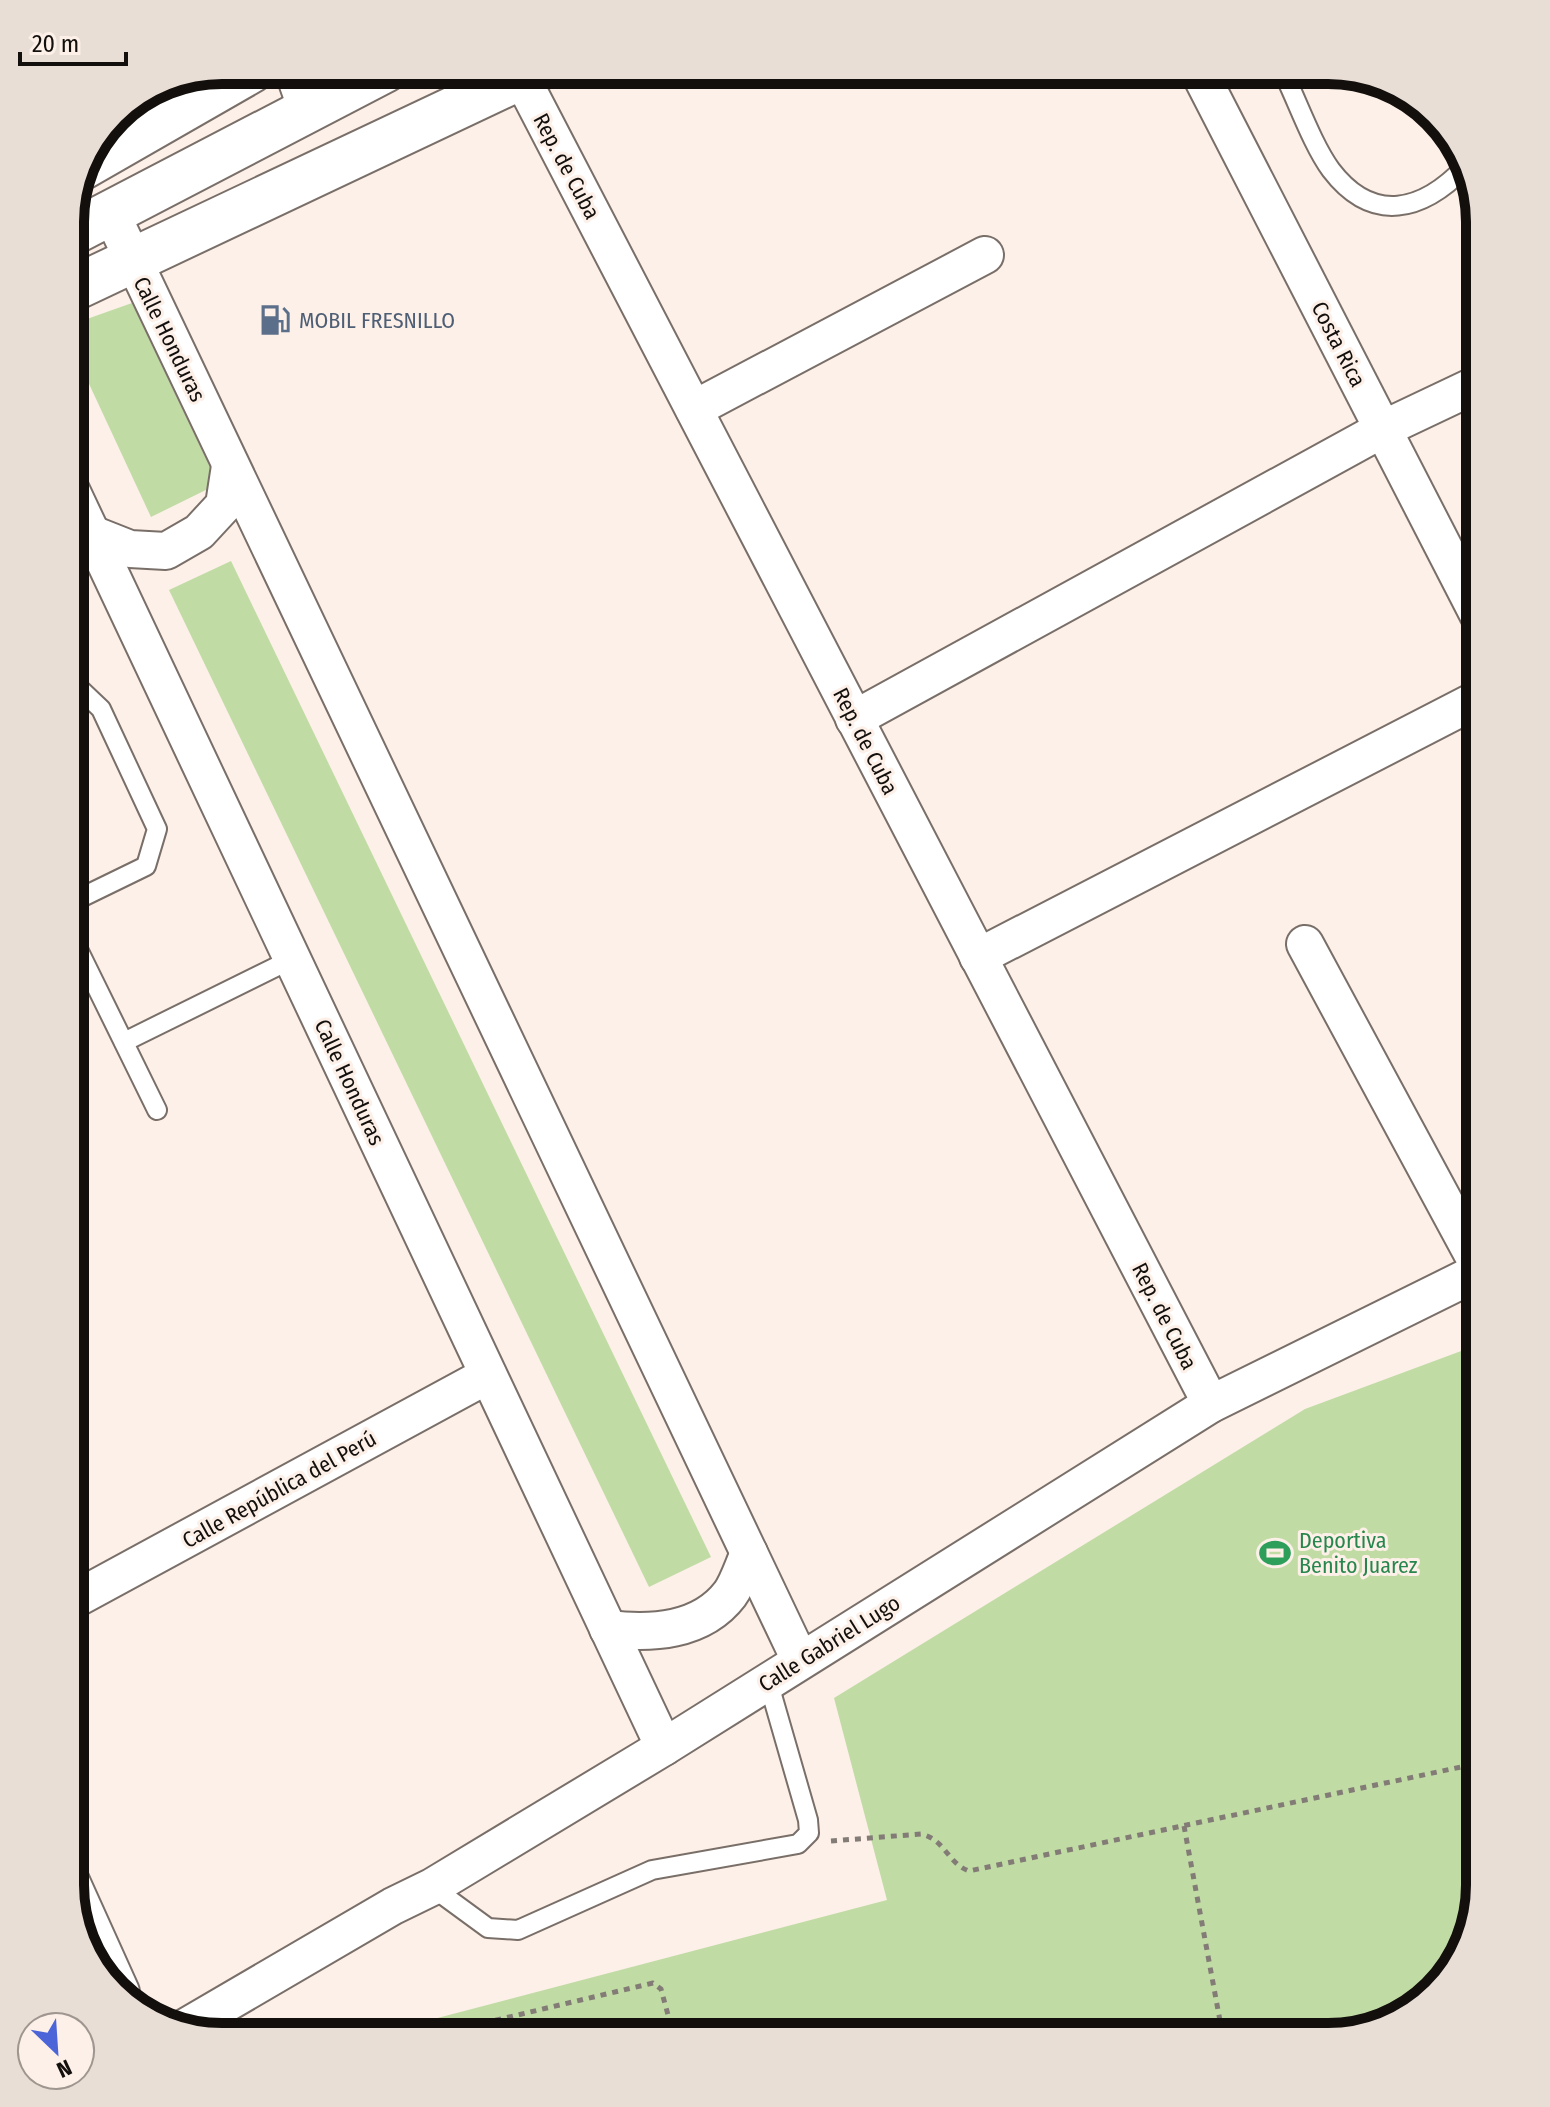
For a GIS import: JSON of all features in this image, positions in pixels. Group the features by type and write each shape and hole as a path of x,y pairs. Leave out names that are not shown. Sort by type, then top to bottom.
{"main road":[{"path":"101,157 228,84"},
{"path":"84,226 358,84"},
{"path":"84,283 507,84"}],"street":[{"path":"298,84 307,110"},
{"name":"Rep. de Cuba","path":"533,84 694,409 1211,1404"},
{"name":"Costa Rica","path":"1205,84 1466,591"},
{"name":"Calle Honduras","path":"110,211 800,1660"},
{"path":"694,409 985,255"},
{"path":"854,719 1383,429 1466,390"},
{"path":"92,534 130,549 166,551 199,532 224,505 230,466"},
{"name":"Calle Honduras","path":"84,517 664,1747"},
{"path":"978,957 1466,705"},
{"path":"1305,944 1466,1244"},
{"name":"Calle Gabriel Lugo","path":"197,2020 393,1906 432,1887 664,1747 1211,1404 1466,1277"},
{"name":"Calle República del Perú","path":"84,1594 488,1375"},
{"path":"608,1629 646,1633 678,1628 705,1614 730,1594 749,1553"},
{"path":"229,2023 393,1906"},
{"path":"89,1921 106,1958"}],"lane":[{"path":"1289,84 1331,170 1369,205 1401,207 1442,192 1457,175"},
{"path":"84,693 101,709 157,829 146,866 84,896"},
{"path":"124,1042 292,959"},
{"path":"84,961 157,1110"},
{"path":"432,1887 488,1928 518,1930 652,1870 798,1844 809,1833 808,1820 768,1681"}],"path":[{"path":"798,1844 921,1834 935,1838 959,1868 969,1871 1466,1766"},
{"path":"1184,1826 1220,2023"},
{"path":"484,2023 653,1983 661,1989 670,2023"}],"green space":[{"path":"132,303 218,484 151,517 84,373 84,320"},
{"path":"231,561 711,1557 649,1587 169,590"},
{"name":"Deportiva Benito Juarez","path":"1466,1349 1465,1903 1447,1954 1426,1983 1412,1994 1364,2018 1328,2023 418,2023 887,1900 834,1698 1305,1409"}],"place":[{"name":"MOBIL FRESNILLO","path":"275,320"},
{"name":"Deportiva Benito Juarez","path":"1275,1553"}]}
